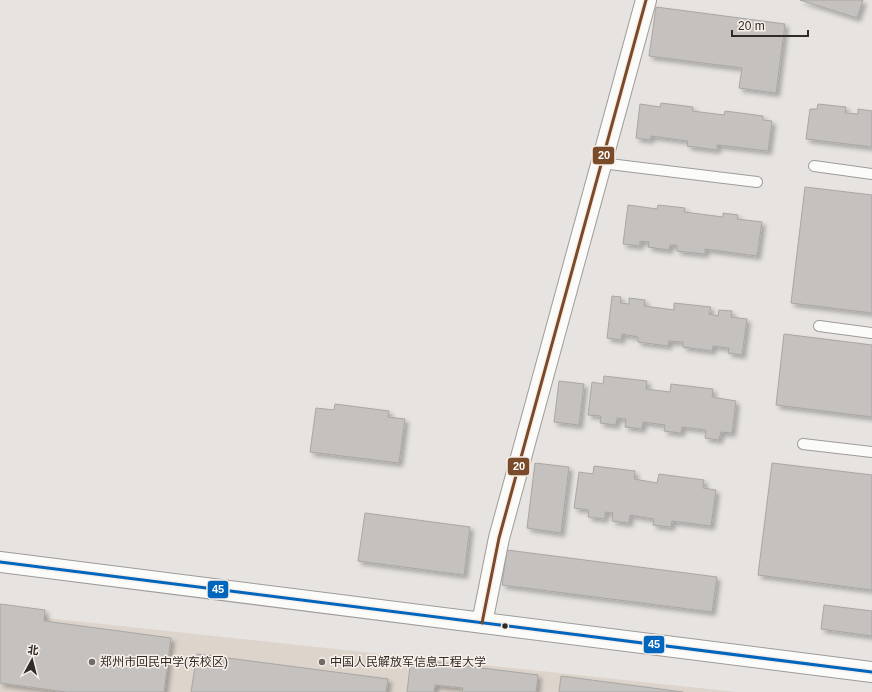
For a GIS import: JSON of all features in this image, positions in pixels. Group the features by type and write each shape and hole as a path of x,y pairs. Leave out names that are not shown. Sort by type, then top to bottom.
{"street":[{"path":"482,623 499,538 646,0"},
{"path":"0,562 872,672"}],"lane":[{"path":"601,163 757,182"},
{"path":"814,166 872,174"},
{"path":"819,326 872,333"},
{"path":"804,444 872,452"}],"shaded area":[{"path":"0,613 186,633 736,692 0,692"}],"building":[{"path":"800,0 863,0 857,18"},
{"path":"656,7 785,24 776,93 739,88 742,68 649,56"},
{"path":"661,103 693,107 692,111 724,115 725,111 763,116 763,120 772,121 768,151 717,145 717,150 687,146 688,141 651,136 650,140 636,138 640,104 660,107"},
{"path":"818,104 846,107 845,113 858,114 858,109 872,111 872,147 806,139 810,109 817,109"},
{"path":"805,187 872,195 872,313 791,303"},
{"path":"628,205 657,209 658,205 685,208 684,212 723,217 723,213 738,215 737,219 762,222 757,256 705,249 705,254 677,251 677,245 670,245 669,250 648,247 649,242 640,241 640,246 623,244"},
{"path":"612,296 621,297 620,303 629,304 629,298 645,300 644,306 674,310 674,303 711,307 709,314 718,316 719,310 732,311 731,317 747,319 742,355 728,353 729,348 713,346 712,351 683,347 683,342 669,341 668,346 638,342 638,337 622,334 621,340 607,338"},
{"path":"784,334 872,345 872,417 776,405"},
{"path":"604,376 647,381 646,389 670,392 671,384 713,389 712,397 736,401 732,433 721,432 719,440 705,438 706,430 682,427 681,433 664,431 665,425 643,422 642,429 625,427 626,419 617,418 616,425 600,423 601,416 588,415 592,382 603,384"},
{"path":"559,381 584,384 579,425 554,422"},
{"path":"335,404 389,411 388,417 405,419 399,463 310,452 316,408 334,410"},
{"path":"535,463 569,467 561,533 527,528"},
{"path":"772,463 872,475 872,590 758,575"},
{"path":"594,466 635,471 634,479 657,483 659,474 704,480 703,488 716,490 711,526 672,521 671,527 653,525 654,519 630,515 629,523 612,521 613,513 605,512 605,519 588,517 589,510 574,508 579,472 593,474"},
{"path":"365,513 470,527 464,575 358,561"},
{"path":"507,550 717,577 712,612 502,585"},
{"name":"郑州市回民中学(东校区)","path":"0,604 45,610 44,621 171,638 164,692 66,692 0,683"},
{"path":"824,605 872,611 872,636 821,629"},
{"path":"197,654 388,679 386,692 191,692"},
{"path":"411,659 538,675 536,692 462,692 463,688 435,685 434,692 407,692"},
{"path":"561,676 683,692 559,692"}],"transit line":[{"name":"20","path":"482,623 499,538 646,0"},
{"name":"45","path":"0,562 872,672"}],"place":[{"name":"郑州市回民中学(东校区)","path":"92,662"},
{"name":"中国人民解放军信息工程大学","path":"322,662"}]}
